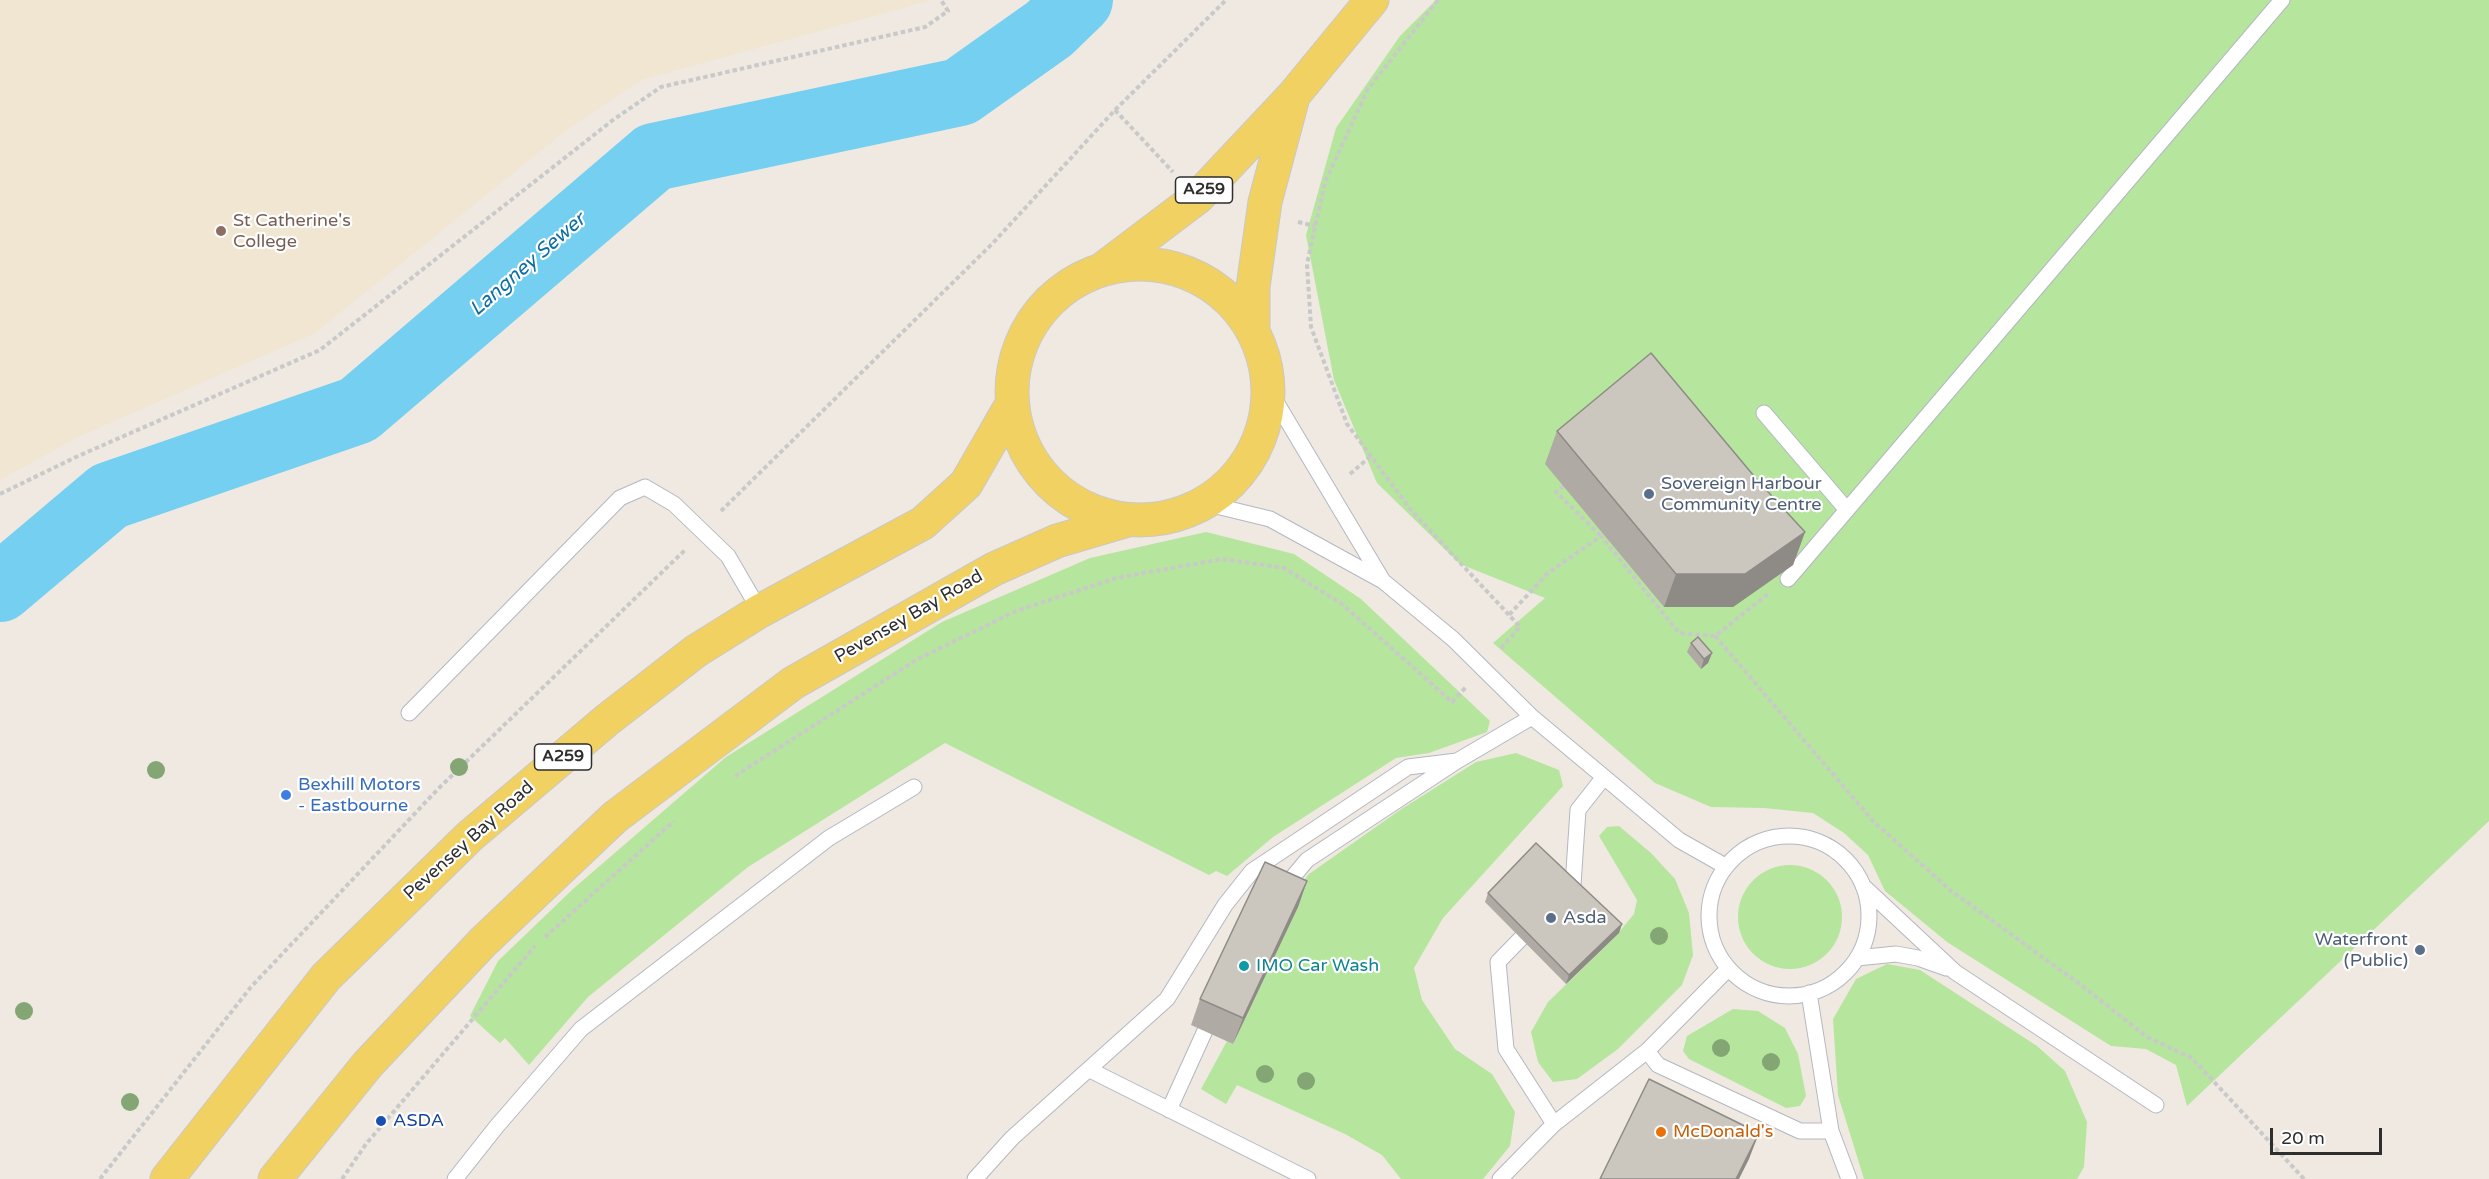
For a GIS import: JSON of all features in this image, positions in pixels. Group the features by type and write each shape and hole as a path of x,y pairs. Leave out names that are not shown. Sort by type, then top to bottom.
{"main road":[{"name":"A259","path":"1103,269 1198,196 1293,96 1371,0"},
{"name":"A259","path":"1253,328 1253,287 1265,202 1293,96"},
{"path":"1155,263 1190,273 1222,292 1253,328 1263,353 1269,390 1265,424 1252,455 1231,482 1204,503 1176,515 1128,520 1098,514 1076,504 1044,478 1022,444 1011,404 1013,366 1026,330 1049,300 1081,277 1103,269 1155,263"},
{"name":"Pevensey Bay Road","path":"167,1179 326,977 470,836 616,713 696,651 760,611 922,523 966,484 1011,404"},
{"name":"Pevensey Bay Road","path":"275,1179 368,1064 483,942 615,817 794,683 994,569 1057,541 1128,520"}],"lane":[{"path":"1788,579 2282,0"},
{"path":"1269,390 1383,581"},
{"path":"1764,413 1847,510"},
{"path":"409,713 620,498 645,487 674,504 728,556 760,611"},
{"path":"1204,503 1270,519 1383,581 1453,639 1532,717 1679,840 1725,866"},
{"path":"1271,907 1306,860 1457,761 1532,717"},
{"path":"975,1179 1012,1138 1167,999 1210,929 1252,871 1408,767 1457,761"},
{"path":"1554,1124 1506,1049 1498,962 1573,885 1578,810 1604,777"},
{"path":"455,1179 497,1126 581,1029 829,838 914,788"},
{"path":"1788,835 1812,839 1834,849 1851,865 1863,886 1869,910 1867,935 1857,958 1844,973 1828,985 1809,993 1791,996 1771,993 1754,987 1728,970 1714,945 1709,925 1709,904 1715,884 1725,866 1743,850 1764,839 1788,835"},
{"path":"1863,886 1955,972 2156,1105"},
{"path":"1857,958 1896,954 1918,958 1955,972"},
{"path":"1500,1179 1554,1124 1647,1051 1728,970"},
{"path":"1809,993 1830,1131 1849,1179"},
{"path":"1169,1110 1220,999"},
{"path":"1647,1051 1658,1065 1800,1131 1830,1131"},
{"path":"1090,1070 1308,1179"}],"path":[{"path":"0,494 76,457 320,350 613,120 661,87 925,27 948,11 941,0"},
{"path":"100,1179 251,987 438,789 993,243 1114,110 1226,0"},
{"path":"1438,0 1368,89 1324,182 1307,264 1311,327 1347,424 1411,510 1520,627"},
{"path":"1564,486 1556,492 1601,536 1679,633 1715,636 1788,579"},
{"path":"1509,615 1548,573 1601,536"},
{"path":"1715,636 1873,821 1950,890 2081,985 2147,1037 2192,1058 2304,1179"}],"shaded area":[{"name":"St Catherine's College","path":"0,0 932,0 641,80 568,129 315,333 78,437 0,480"}],"green space":[{"path":"1436,0 2489,0 2489,821 2187,1106 2176,1065 2146,1049 2111,1046 1947,942 1885,891 1868,855 1844,833 1813,813 1764,808 1711,807 1655,783 1493,643 1545,598 1460,564 1377,483 1334,380 1306,235 1336,128 1400,36"},
{"path":"1206,532 1294,554 1361,599 1490,721 1487,732 1429,753 1396,758 1273,837 1227,876 1216,871 1209,875 945,743 748,867 588,997 529,1065 505,1038 500,1043 470,1016 498,961 573,889 726,757 942,622 1090,558"},
{"path":"1516,753 1559,770 1563,786 1443,918 1414,968 1422,1000 1455,1049 1492,1074 1515,1112 1510,1146 1483,1179 1401,1179 1382,1155 1345,1134 1237,1085 1226,1104 1201,1089 1227,1041 1233,1044 1298,907 1287,902 1309,874 1400,810 1476,762"},
{"path":"1619,826 1651,853 1675,879 1689,913 1693,955 1682,985 1618,1049 1577,1079 1553,1082 1538,1062 1531,1032 1548,1002 1615,937 1634,914 1637,900 1599,836 1607,827"},
{"path":"1790,865 1810,869 1827,880 1838,897 1842,917 1838,937 1827,954 1810,965 1790,969 1770,965 1753,954 1742,937 1738,917 1742,897 1753,880 1770,869"},
{"path":"1887,964 1920,970 2037,1046 2065,1071 2087,1122 2084,1167 2077,1179 1864,1179 1838,1095 1833,1019 1856,979"},
{"path":"1733,1009 1758,1011 1785,1028 1798,1054 1806,1096 1800,1106 1786,1108 1689,1059 1683,1051 1687,1036"}],"building":[{"name":"Sovereign Harbour Community Centre","path":"1651,353 1759,482 1805,532 1745,574 1676,574 1557,431"},
{"path":"1698,637 1712,653 1704,659 1691,643"},
{"name":"Asda","path":"1536,843 1622,924 1569,975 1488,893"},
{"name":"IMO Car Wash","path":"1265,862 1307,881 1243,1018 1200,999"},
{"name":"McDonald's","path":"1649,1079 1759,1133 1736,1179 1600,1179"}],"waterway":[{"name":"Langney Sewer","path":"0,588 109,496 358,410 654,157 960,92 1049,29 1079,0"}],"place":[{"name":"St Catherine's College","path":"221,231"},
{"name":"Sovereign Harbour Community Centre","path":"1649,494"},
{"name":"Bexhill Motors - Eastbourne","path":"286,795"},
{"name":"Asda","path":"1551,918"},
{"name":"Waterfront (Public)","path":"2420,950"},
{"name":"IMO Car Wash","path":"1244,966"},
{"name":"ASDA","path":"381,1121"},
{"name":"McDonald's","path":"1661,1132"}]}
